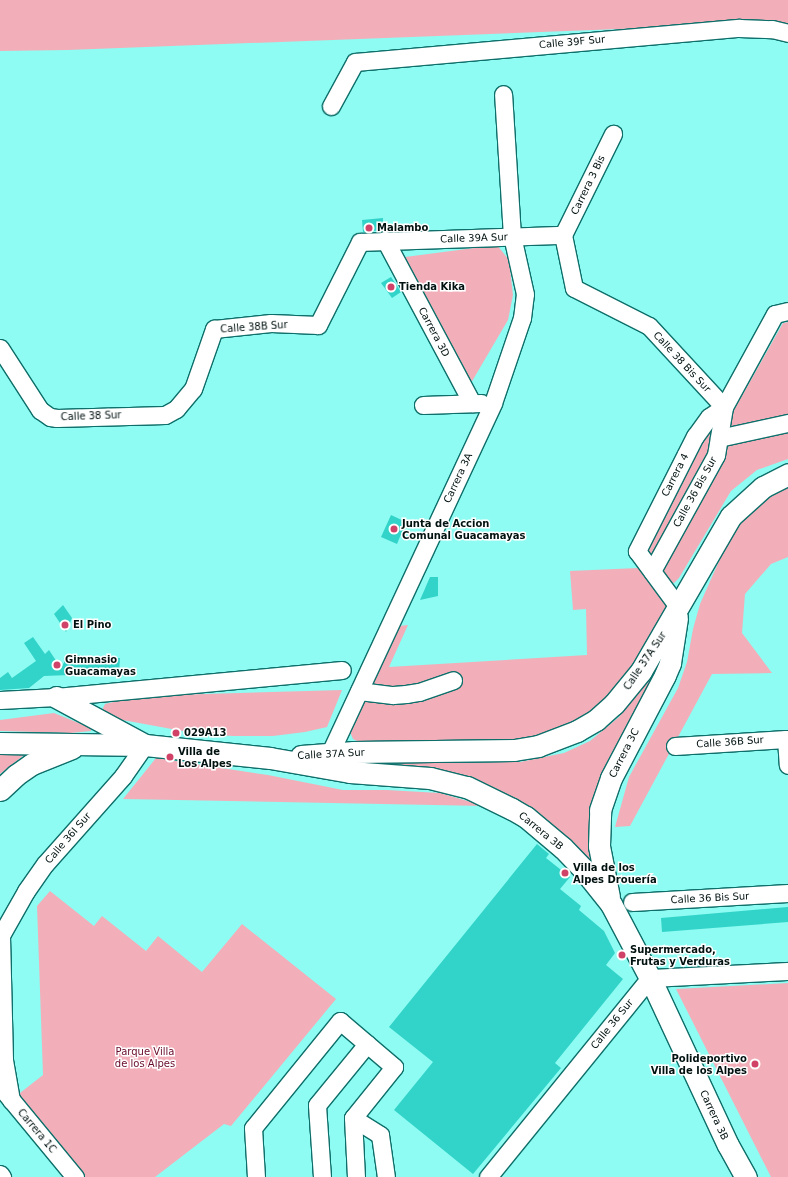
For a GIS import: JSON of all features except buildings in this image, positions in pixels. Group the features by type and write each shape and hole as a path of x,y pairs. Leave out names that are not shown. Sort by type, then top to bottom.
{"main road":[{"name":"Calle 37A Sur","path":"270,758 354,752 494,752 538,746 558,740 577,731 596,720 614,704 641,671 732,516 762,487 788,474"},
{"name":"Carrera 3C","path":"611,904 600,853 600,810 611,778 665,675 673,648 679,608"},
{"path":"56,698 145,745"},
{"path":"0,743 145,745 270,758"},
{"path":"0,790 16,775 32,764 82,745"},
{"name":"Carrera 3B","path":"270,758 350,772 430,778 467,787 512,808 537,826 563,848 583,869 611,904 650,978 728,1145 746,1177"}],"street":[{"name":"Calle 39F Sur","path":"331,106 355,62 739,28 772,28 788,33"},
{"name":"Carrera 3A","path":"330,753 493,403 515,343 522,318 525,294 512,236 503,94"},
{"name":"Carrera 3 Bis","path":"564,235 613,134"},
{"name":"Calle 39A Sur","path":"318,325 360,242 564,235"},
{"name":"Calle 38 Bis Sur","path":"564,235 574,288 649,326 724,407"},
{"name":"Carrera 3D","path":"385,240 472,403"},
{"name":"Calle 36 Bis Sur","path":"652,571 716,455 724,407 774,314 788,311"},
{"name":"Calle 38B Sur","path":"164,414 176,409 193,389 214,329 271,324 318,325"},
{"name":"Calle 38 Sur","path":"0,348 43,413 58,418 164,414"},
{"path":"423,405 493,403"},
{"name":"Carrera 4","path":"652,571 638,551 695,436 709,417 724,407"},
{"path":"719,438 788,423"},
{"path":"652,571 679,608"},
{"path":"0,700 56,698 342,670"},
{"path":"359,691 393,695 406,694 419,692 453,680"},
{"name":"Calle 36B Sur","path":"675,746 786,739 788,765"},
{"name":"Calle 36I Sur","path":"0,936 26,891 45,864 123,776 145,745"},
{"name":"Calle 36 Bis Sur","path":"632,902 788,893"},
{"path":"0,936 4,1060 11,1100"},
{"path":"650,978 788,971"},
{"name":"Calle 36 Sur","path":"488,1177 650,978"},
{"path":"256,1177 253,1128 340,1021 394,1067 353,1118 356,1177"},
{"path":"322,1177 317,1106 367,1044"},
{"name":"Carrera 1C","path":"0,1085 75,1177"},
{"path":"353,1118 380,1135 386,1177"}],"green space":[{"path":"0,0 788,0 788,27 779,23 68,50 0,51"},
{"path":"497,245 509,260 513,295 508,320 471,383 436,317 433,317 430,306 405,257"},
{"path":"788,322 788,459 757,470 731,491 679,578 674,583 669,582 664,579 661,568 725,458 730,417 783,323"},
{"path":"716,420 710,454 651,562 644,548 690,451"},
{"path":"788,482 788,557 771,564 745,594 742,633 772,673 712,674 630,826 615,827 629,777 678,688 687,662 693,629 700,604 731,534 759,498"},
{"path":"638,568 667,606 635,664 615,693 592,713 538,737 495,744 359,742 353,739 350,732 355,714 399,626 408,625 389,667 587,655 586,609 573,610 570,571"},
{"path":"659,666 607,762 592,800 589,826 593,865 475,782 394,763 520,762 564,753 590,741 619,717"},
{"path":"342,690 327,727 305,732 273,736 199,734 117,719 102,710 105,704 137,696"},
{"path":"54,713 91,728 91,731 71,733 0,731 0,720"},
{"path":"0,747 33,748 0,774"},
{"path":"156,758 268,775 343,790 387,790 440,793 485,806 123,799"},
{"name":"Parque Villa de los Alpes","path":"50,891 94,926 102,916 146,951 158,936 202,972 242,924 336,999 231,1126 224,1124 155,1177 74,1177 11,1100 43,1075 37,906"},
{"path":"788,983 788,1177 771,1177 676,989"}],"place":[{"name":"Malambo","path":"369,228"},
{"name":"Tienda Kika","path":"391,287"},
{"name":"Junta de Accion Comunal Guacamayas","path":"394,529"},
{"name":"El Pino","path":"65,625"},
{"name":"Gimnasio Guacamayas","path":"57,665"},
{"name":"029A13","path":"176,733"},
{"name":"Villa de Los Alpes","path":"170,757"},
{"name":"Villa de los Alpes Drouería","path":"565,873"},
{"name":"Supermercado, Frutas y Verduras","path":"622,955"},
{"name":"Polideportivo Villa de los Alpes","path":"755,1064"}]}
